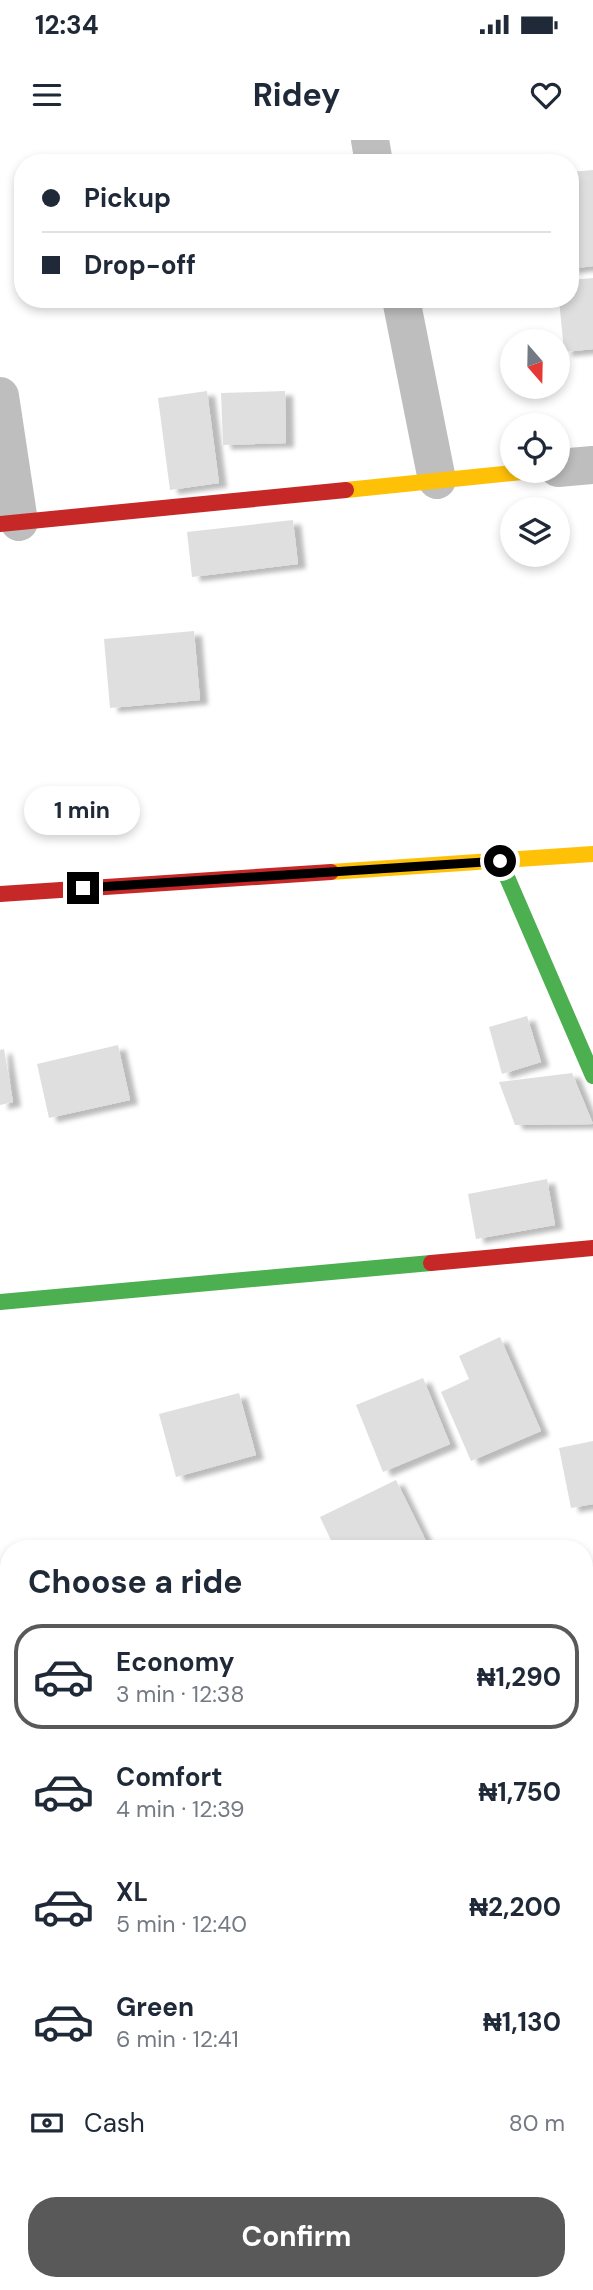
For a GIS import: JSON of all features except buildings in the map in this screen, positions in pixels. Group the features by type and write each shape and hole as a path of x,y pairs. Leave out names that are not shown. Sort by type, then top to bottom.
{"street":[{"path":"403,308 437,480"},
{"path":"0,396 9,523 500,474"},
{"path":"570,467 593,465"},
{"path":"0,894 593,854"},
{"path":"500,861 593,1076"},
{"path":"0,1302 593,1248"}],"traffic: fast":[{"path":"500,861 593,1076"},
{"path":"0,1302 431,1263"}],"traffic: slow":[{"path":"346,490 500,474"},
{"path":"331,872 593,854"}],"traffic: jam":[{"path":"0,524 346,490"},
{"path":"0,894 331,872"},
{"path":"431,1263 593,1248"}],"route":[{"path":"83,888 500,861"}]}
